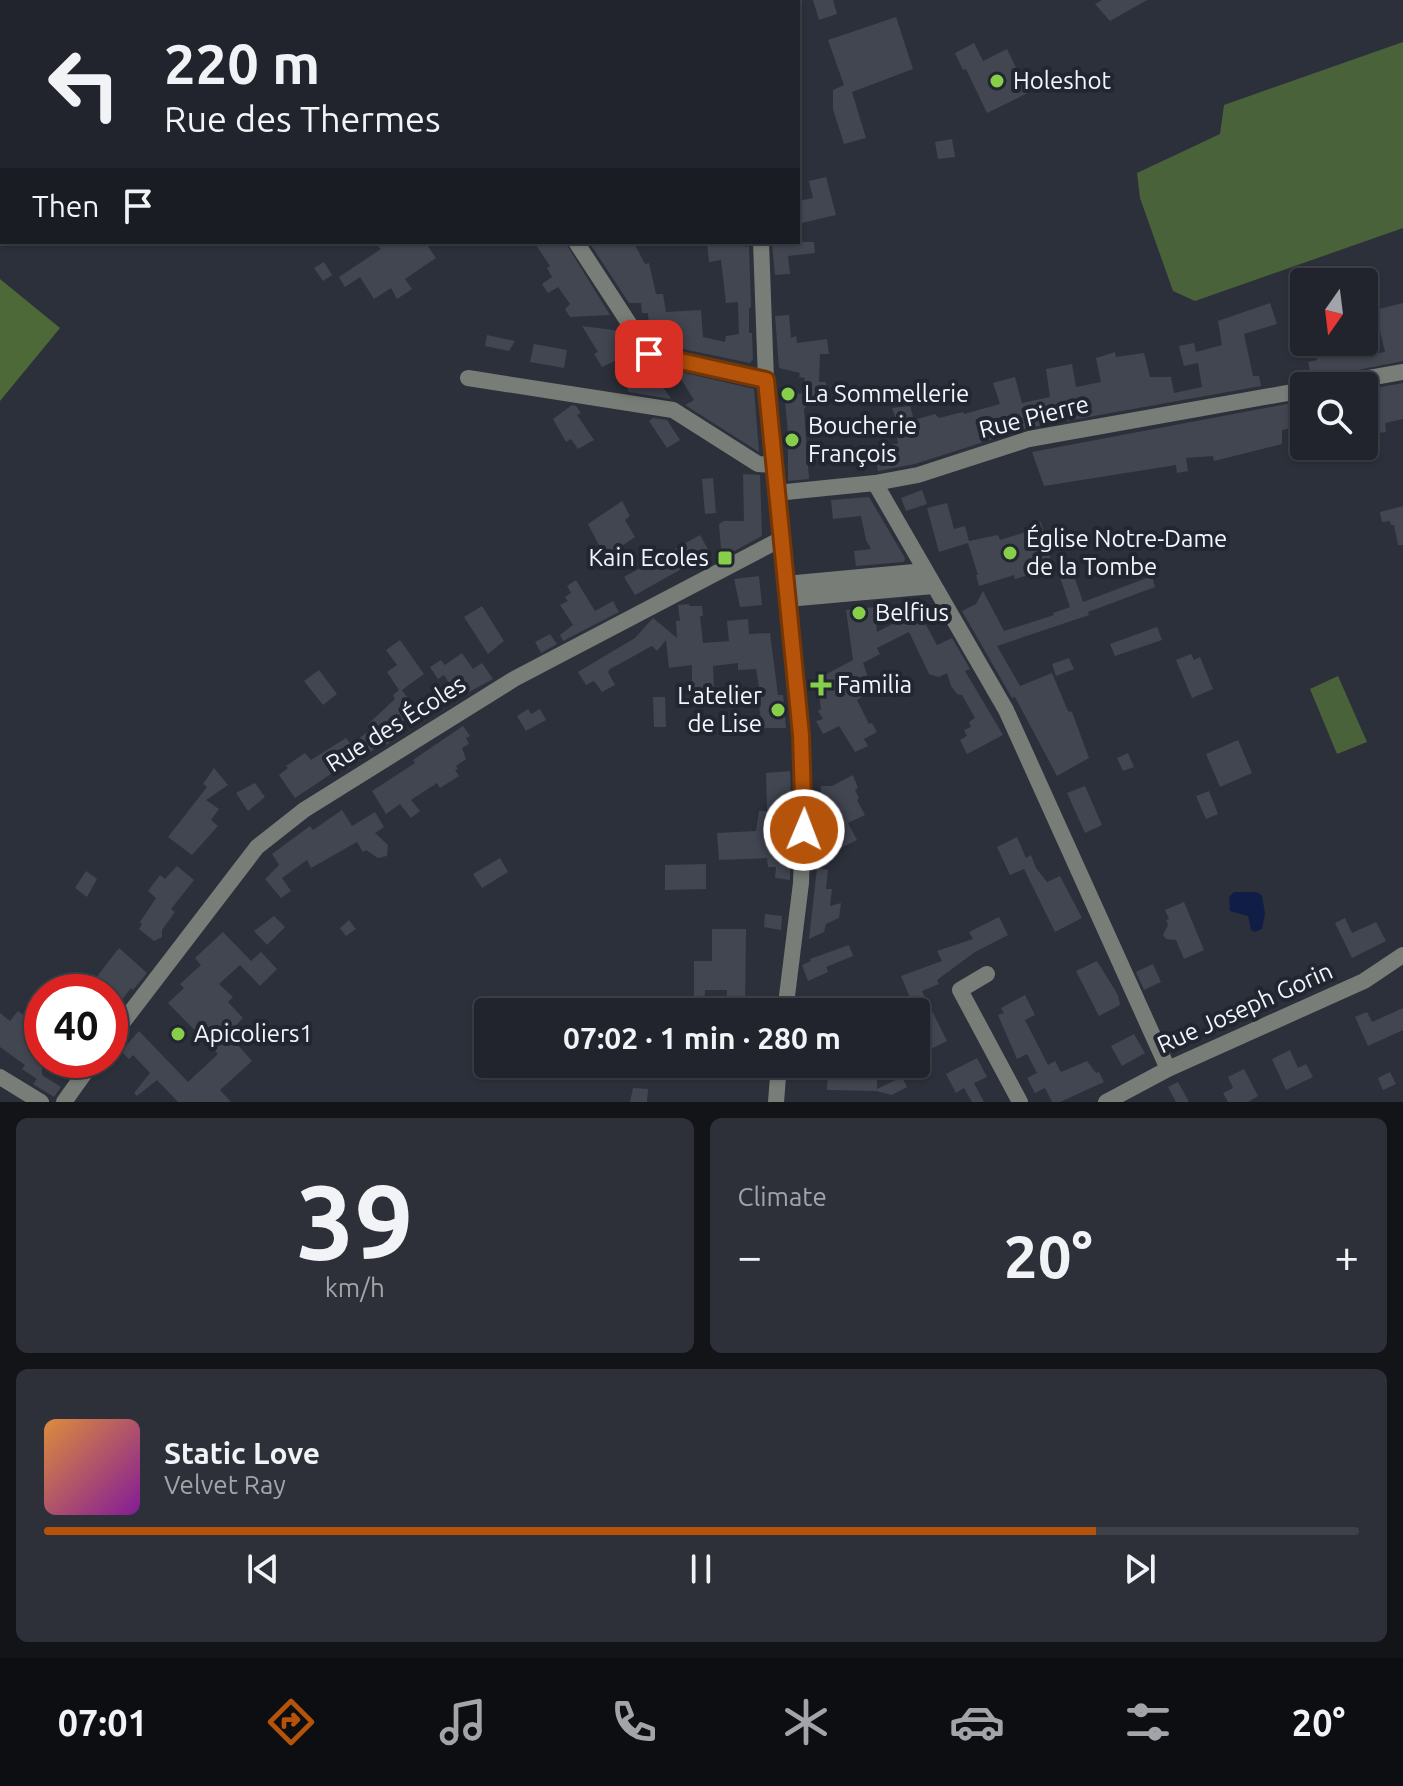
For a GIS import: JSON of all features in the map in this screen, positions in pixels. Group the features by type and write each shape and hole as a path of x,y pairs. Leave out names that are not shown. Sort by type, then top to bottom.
{"street":[{"path":"577,244 649,354 766,380"},
{"path":"761,244 766,380 804,793 801,883 787,998"},
{"path":"1378,376 1403,372"},
{"path":"468,378 673,410 758,464 774,465"},
{"name":"Rue Pierre","path":"776,493 875,483 918,475 1029,439 1290,392"},
{"path":"875,483 1006,710 1168,1069"},
{"name":"Rue des Écoles","path":"128,1015 257,847 304,810 514,679 781,539"},
{"path":"786,592 929,578"},
{"name":"Rue Joseph Gorin","path":"1106,1102 1168,1069 1364,981 1403,955"},
{"path":"987,974 960,990 1020,1102"},
{"path":"0,1077 41,1102"},
{"path":"64,1102 81,1078"},
{"path":"776,1102 778,1078"}],"green space":[{"path":"1403,42 1403,228 1195,301 1173,291 1140,198 1137,173 1220,134 1224,105"},
{"path":"0,279 60,328 0,401"},
{"path":"1338,676 1367,742 1337,754 1310,689"}],"water":[{"path":"1234,892 1262,895 1265,914 1262,929 1251,930 1248,916 1230,911 1229,897"}],"building":[{"path":"813,0 833,0 837,14 819,20"},
{"path":"1102,0 1147,0 1110,21 1095,4"},
{"path":"896,17 913,69 852,92 866,138 844,144 833,109 833,90 844,85 828,40"},
{"name":"Holeshot","path":"974,43 983,61 1007,49 1028,93 987,113 955,53"},
{"path":"952,139 955,157 938,159 935,142"},
{"path":"826,177 836,215 802,223 800,201 813,198 809,181"},
{"path":"814,242 815,253 788,256 790,274 775,275 772,244"},
{"path":"426,244 436,258 405,279 412,289 397,299 391,288 374,299 360,277 345,287 339,277 381,249 378,246"},
{"path":"535,244 566,244 610,315 570,317 565,309 570,304 558,287 548,293 542,284 552,277 547,268 550,266"},
{"path":"590,244 635,245 645,264 649,263 656,294 663,294 666,312 701,310 703,337 725,342 726,336 739,334 738,302 726,303 721,260 709,262 707,244 749,246 749,333 752,333 753,359 750,363 659,344 649,327 648,313 642,313 641,303 629,303"},
{"path":"324,262 332,275 323,281 314,268"},
{"path":"1270,303 1277,324 1244,334 1253,376 1259,376 1261,386 1027,428 915,464 878,471 875,451 894,448 893,444 898,444 897,438 902,436 892,408 910,406 914,420 935,414 939,418 964,414 1000,404 993,383 1015,377 1022,403 1050,397 1046,369 1072,364 1076,387 1101,382 1096,358 1115,352 1116,357 1144,353 1150,377 1171,377 1174,393 1202,387 1198,363 1184,366 1179,346 1194,343 1196,352 1222,345 1218,321"},
{"path":"1403,303 1403,361 1347,372 1310,372 1308,362 1317,360 1316,356 1378,356 1378,353 1385,352 1378,309"},
{"path":"789,315 791,338 796,336 797,343 827,339 829,354 820,354 819,382 826,382 827,396 814,397 804,409 809,479 788,481 784,390 801,394 805,378 799,377 800,373 779,368 775,316"},
{"path":"582,326 621,331 628,341 624,357 602,367 594,354 598,352"},
{"path":"487,335 515,341 509,351 485,346"},
{"path":"534,344 567,350 564,368 530,362"},
{"path":"642,362 649,365 671,399 627,390"},
{"path":"676,371 754,389 759,452 685,405 694,400"},
{"path":"1403,383 1403,419 1385,423 1386,432 1378,433 1378,387"},
{"path":"1290,403 1290,428 1282,430 1282,444 1214,461 1213,456 1186,458 1188,471 1177,473 1176,465 1044,486 1032,452"},
{"path":"572,405 581,413 577,415 594,440 578,449 571,439 566,442 553,419"},
{"path":"653,418 667,420 680,440 667,448 649,421"},
{"path":"743,474 760,475 762,536 725,556 721,548 719,524 744,521"},
{"path":"713,478 716,513 705,514 702,479"},
{"path":"922,490 927,504 906,511 901,498"},
{"path":"869,497 905,558 904,562 856,566 854,551 871,549 861,516 833,519 831,500"},
{"path":"622,501 630,516 625,520 635,537 605,557 588,524"},
{"name":"Église Notre-Dame de la Tombe","path":"947,503 954,529 965,526 969,541 998,535 1000,540 1029,531 1027,526 1041,522 1052,565 1015,579 1014,575 979,586 968,543 939,552 927,508"},
{"path":"1403,506 1403,545 1398,545 1394,525 1390,521 1382,522 1380,512"},
{"path":"700,535 710,553 635,595 624,577"},
{"path":"1070,564 1083,602 1152,576 1155,587 1088,612 1089,615 997,646 1020,686 1052,673 1068,711 1072,712 1089,758 1057,776 1015,697 1012,698 962,611 976,604 983,591 1004,631 1054,615 1070,607 1057,568"},
{"path":"759,576 762,605 740,607 734,579"},
{"path":"576,580 595,611 613,601 619,612 563,641 560,635 573,625 560,605 568,601 565,597 571,593 567,586"},
{"path":"932,604 939,616 925,623 937,645 952,638 970,669 965,671 1003,735 967,754 960,740 967,736 964,730 971,727 969,722 975,718 962,695 951,686 947,673 939,677 929,674 909,632 877,648 880,654 863,663 869,680 861,690 864,696 857,700 869,724 872,723 877,732 864,739 868,746 855,752 839,726 823,734 816,721 823,719 818,711 821,709 817,679 853,660 846,610 875,607 877,632"},
{"path":"678,605 702,606 703,643 729,641 727,621 748,619 749,634 770,633 778,695 783,695 786,728 762,728 756,669 738,670 738,663 713,666 714,689 692,690 692,665 669,668 666,640 657,651 652,646 610,669 608,672 615,685 602,692 594,681 586,685 578,672 635,638 653,618 677,638 676,621 680,621"},
{"path":"482,606 504,641 488,654 464,617"},
{"path":"1157,627 1162,640 1115,656 1110,644"},
{"path":"550,634 557,644 541,653 535,642"},
{"path":"400,640 424,674 402,690 417,711 396,727 401,734 386,745 385,741 346,770 343,766 295,798 279,775 288,768 286,766 305,753 311,760 346,738 351,745 371,729 368,724 395,699 393,695 399,690 387,672 397,665 386,650"},
{"path":"462,653 473,669 482,663 493,679 458,698 444,675 438,679 430,667 441,660 445,665"},
{"path":"1191,654 1194,660 1200,657 1213,689 1192,698 1176,660"},
{"path":"1069,658 1074,669 1056,676 1052,664"},
{"path":"319,670 337,694 323,705 304,681"},
{"path":"653,697 665,697 666,727 654,727"},
{"path":"528,709 531,714 540,709 546,720 526,731 517,716"},
{"path":"463,726 470,736 466,738 469,744 462,748 466,759 456,766 459,776 440,788 437,783 411,800 420,811 411,818 400,804 386,814 372,791"},
{"path":"1238,740 1252,773 1220,787 1206,754"},
{"path":"1128,753 1134,767 1123,771 1117,758"},
{"path":"214,768 228,785 206,800 219,809 211,820 218,826 192,855 168,837 207,787 203,784"},
{"path":"790,771 790,880 775,878 776,867 768,867 767,858 719,860 717,833 756,831 759,811 767,811 766,773"},
{"path":"853,775 858,788 855,790 857,800 865,815 848,823 857,840 826,855 821,846 837,837 830,822 821,822 821,786 832,786"},
{"path":"255,783 265,797 248,811 236,793"},
{"path":"1085,786 1102,825 1085,833 1067,793"},
{"path":"1209,791 1218,814 1206,819 1196,796"},
{"path":"342,810 352,826 375,812 384,827 375,833 388,845 387,856 378,858 366,850 363,852 357,842 311,868 307,860 282,878 291,891 281,898 265,879 279,865 272,854 310,826 313,830"},
{"path":"1017,837 1026,858 1031,855 1047,882 1060,876 1082,918 1055,932 1024,869 1010,875 997,847"},
{"path":"500,858 508,872 482,888 473,874"},
{"path":"706,864 706,889 665,890 665,865"},
{"path":"177,866 194,880 171,909 175,912 162,930 162,937 154,941 139,929 140,922 156,898 148,891 160,875 165,879"},
{"path":"817,868 828,870 826,889 832,889 830,906 841,903 839,918 826,924 824,932 809,939"},
{"path":"86,871 97,879 87,897 75,888"},
{"path":"1184,902 1204,950 1184,959 1176,940 1166,939 1163,935 1168,925 1166,920 1169,919 1165,910"},
{"path":"765,914 782,916 781,930 764,927"},
{"path":"274,916 285,927 267,945 254,931"},
{"path":"999,917 1008,935 975,952 937,980 939,984 922,991 926,998 910,998 901,976 942,961 937,951 973,939 969,932"},
{"path":"1345,918 1352,933 1376,922 1386,941 1352,958 1335,923"},
{"path":"349,920 356,929 346,936 340,928"},
{"path":"712,929 746,929 745,998 727,998 727,990 705,990 705,998 694,998 694,961 712,961"},
{"path":"223,932 251,961 261,952 277,969 260,986 240,965 219,984 233,997 228,1002 243,1018 228,1034 252,1061 220,1090 231,1102 178,1102 157,1080 137,1096 134,1093 150,1073 133,1055 128,1058 128,1043 139,1031 188,1082 218,1054 168,1003 184,988 180,984 201,965 195,958"},
{"path":"849,945 853,956 826,967 828,972 808,981 802,965"},
{"path":"119,948 147,973 128,992 128,974 99,974"},
{"path":"1097,961 1118,995 1120,1005 1099,1016 1076,971"},
{"path":"1153,964 1161,982 1144,990 1136,972"},
{"path":"1025,995 1035,1015 1025,1020 1048,1065 1055,1061 1061,1072 1087,1061 1096,1073 1099,1072 1104,1082 1060,1102 1052,1102 1045,1088 1035,1093 1027,1078 1037,1073 1027,1054 1017,1059 998,1015 1004,1013 1001,1008"},
{"path":"930,1007 947,1041 930,1050"},
{"path":"1403,1008 1403,1030 1368,1046 1355,1017 1367,1012 1372,1022"},
{"path":"18,1011 24,1016 24,1064 0,1047 0,1013 10,1021"},
{"path":"1134,1034 1145,1053 1122,1066 1111,1046"},
{"path":"1290,1050 1298,1068 1306,1064 1313,1077 1286,1090 1272,1059"},
{"path":"977,1058 987,1077 974,1083 984,1102 972,1102 964,1088 956,1093 946,1074"},
{"path":"1244,1069 1258,1096 1248,1102 1228,1102 1223,1093 1233,1088 1228,1077"},
{"path":"1390,1072 1396,1084 1383,1090 1378,1078"},
{"path":"47,1078 61,1087 54,1097 33,1084 37,1079"},
{"path":"828,1078 877,1078 877,1089 902,1078 907,1087 892,1095 876,1091 827,1090"},
{"path":"1178,1082 1189,1102 1176,1102 1168,1087"},
{"path":"633,1088 648,1089 647,1102 630,1102"}],"place":[{"name":"Holeshot","path":"997,81"},
{"name":"La Sommellerie","path":"788,394"},
{"name":"Boucherie François","path":"792,440"},
{"name":"Église Notre-Dame de la Tombe","path":"1010,553"},
{"name":"Kain Ecoles","path":"725,558"},
{"name":"Belfius","path":"859,613"},
{"name":"Familia","path":"821,685"},
{"name":"L'atelier de Lise","path":"778,710"},
{"name":"Apicoliers1","path":"178,1034"}],"route":[{"path":"649,354 766,380 801,735 804,830"}]}
